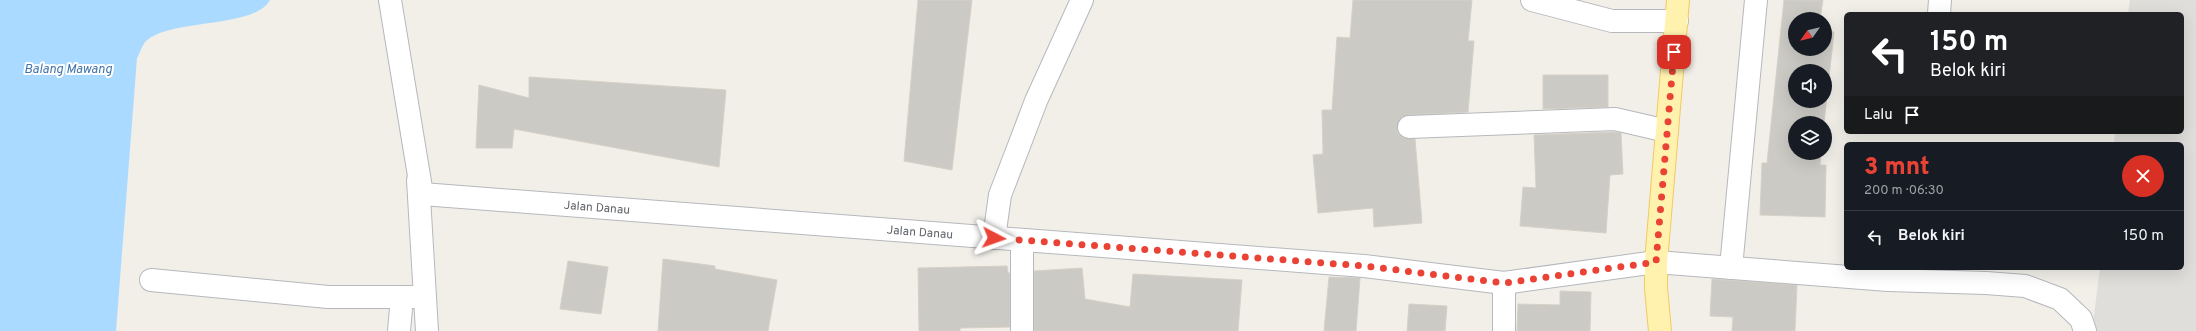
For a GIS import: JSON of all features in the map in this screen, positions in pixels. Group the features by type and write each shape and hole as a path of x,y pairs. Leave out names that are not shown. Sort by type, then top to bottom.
{"main road":[{"path":"1660,331 1656,288 1656,262 1677,10"}],"street":[{"path":"390,0 418,168 427,331"},
{"path":"994,238 1000,195 1016,151 1036,101 1082,0"},
{"path":"1532,0 1612,20 1677,10"},
{"path":"1731,268 1756,0"},
{"path":"1939,12 1940,0"},
{"path":"1409,127 1615,119 1668,131"},
{"name":"Jalan Danau","path":"418,168 422,194 1364,266 1504,283 1656,262 1888,280 1986,283 2025,286 2060,299 2081,319 2085,331"},
{"path":"1022,240 1022,331"},
{"path":"162,282 328,297 424,297"},
{"path":"1504,283 1504,331"},
{"path":"399,331 402,297"}],"shaded area":[{"path":"2130,0 2196,0 2196,331 2092,331 2100,270 2184,270 2184,142 2114,142 2115,134 2184,134 2184,12 2128,12"}],"water":[{"name":"Balang Mawang","path":"0,0 270,0 261,9 247,15 230,20 174,29 158,34 146,41 142,47 137,58 116,331 0,331"}],"building":[{"path":"918,0 972,0 952,170 904,161"},
{"path":"1353,0 1472,0 1468,41 1474,41 1468,112 1408,115 1402,117 1397,127 1398,133 1403,138 1415,139 1422,223 1374,227 1373,208 1318,213 1313,155 1323,154 1322,110 1332,110 1337,37 1350,38"},
{"path":"1784,0 1823,0 1821,12 1788,12 1788,56 1831,56 1830,64 1788,64 1788,108 1826,108 1825,116 1788,116 1788,160 1820,160 1820,165 1826,165 1825,217 1760,215 1762,163 1767,163"},
{"path":"1832,32 1834,32 1832,50"},
{"path":"1543,75 1608,75 1608,107 1543,109"},
{"path":"529,77 726,90 719,167 514,129 512,148 476,148 479,85 529,98"},
{"path":"1621,133 1623,174 1610,175 1606,233 1520,226 1523,187 1536,188 1534,135"},
{"path":"663,259 715,266 715,269 777,280 768,331 658,331"},
{"path":"568,261 608,267 601,314 560,309"},
{"path":"1007,266 1008,273 1010,273 1010,327 960,328 960,331 919,331 918,268"},
{"path":"1082,268 1085,299 1130,307 1133,274 1242,280 1238,331 1034,331 1034,271"},
{"path":"1329,277 1360,278 1356,331 1324,331"},
{"path":"1712,279 1797,285 1795,331 1732,331 1733,317 1710,316"},
{"path":"1560,291 1591,292 1590,331 1517,331 1518,304 1560,305"},
{"path":"1409,304 1447,306 1445,331 1407,331"}],"route":[{"path":"994,238 1364,266 1504,283 1656,262 1674,52"}]}
